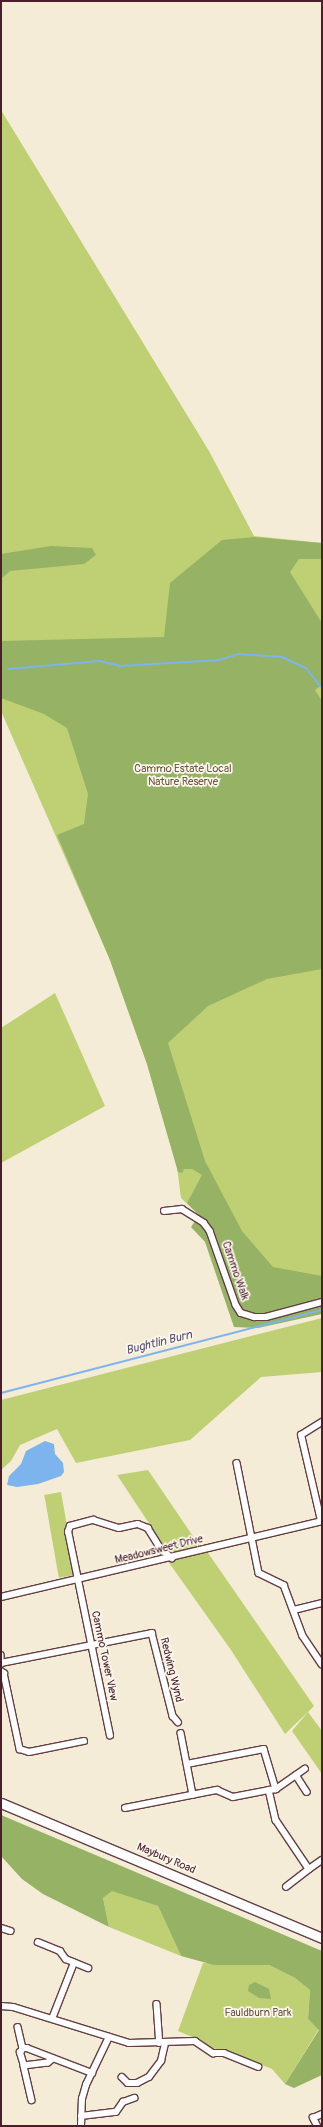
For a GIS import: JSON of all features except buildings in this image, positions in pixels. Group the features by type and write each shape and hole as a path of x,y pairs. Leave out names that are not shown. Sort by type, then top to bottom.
{"main road":[{"name":"Maybury Road","path":"1,1803 322,1938"}],"street":[{"name":"Cammo Walk","path":"164,1212 182,1209 204,1223 210,1231 236,1305 241,1313 254,1317 266,1317 322,1302"},
{"path":"322,1422 301,1435 322,1521"},
{"path":"237,1463 259,1573 284,1585 303,1636 322,1664"},
{"name":"Cammo Tower View","path":"110,1736 68,1532 74,1523 93,1520 114,1527 138,1524 148,1528 162,1550 172,1558"},
{"name":"Meadowsweet Drive","path":"1,1597 172,1558 322,1521"},
{"path":"294,1610 322,1603"},
{"name":"Redwing Wynd","path":"92,1646 152,1633 173,1716 178,1722"},
{"path":"1,1655 1,1663 92,1646"},
{"path":"1,1671 4,1673 20,1749 29,1752 84,1741"},
{"path":"181,1733 193,1795"},
{"path":"187,1764 264,1749 276,1789"},
{"path":"125,1808 216,1790 233,1798 276,1789 305,1768"},
{"path":"296,1775 307,1792"},
{"path":"269,1790 276,1820 309,1869"},
{"path":"286,1887 322,1860"},
{"path":"1,1928 12,1931"},
{"path":"38,1942 60,1951 74,1963 88,1968"},
{"path":"52,2019 74,1963"},
{"path":"122,2077 128,2083 137,2083 149,2077 161,2061 163,2043 157,2004"},
{"path":"1,2006 13,2007 129,2043 196,2041 213,2053 224,2053 258,2067"},
{"path":"18,2027 23,2048 21,2060 24,2066 32,2100"},
{"path":"81,2126 82,2099 92,2073 109,2037"},
{"path":"23,2048 92,2073"},
{"path":"24,2066 48,2063 53,2059"},
{"path":"81,2116 116,2112 123,2102 134,2098"},
{"path":"317,2126 313,2118 322,2114"}],"green space":[{"name":"Cammo Estate Local Nature Reserve","path":"1,110 209,451 254,536 322,543 322,1297 271,1312 209,1225 181,1198 177,1167 147,1064 110,960 1,711"},
{"name":"Cammo Estate Local Nature Reserve","path":"254,537 322,543 322,559 299,559 290,572 322,623 322,685 315,690 322,701 322,969 267,979 208,1006 168,1043 205,1161 242,1231 273,1267 322,1276 322,1314 258,1328 234,1327 205,1242 191,1227 199,1215 187,1203 202,1175 192,1169 184,1169 182,1173 178,1172 147,1064 110,960 57,835 84,824 88,794 67,728 44,714 1,698 1,641 164,637 170,583 222,540"},
{"path":"51,546 92,548 96,555 84,564 10,571 1,579 1,554"},
{"path":"55,993 105,1106 1,1163 1,1028"},
{"path":"322,1318 322,1372 261,1377 190,1440 76,1463 57,1429 20,1445 11,1461 1,1470 1,1400"},
{"path":"148,1470 201,1548 172,1558 117,1475"},
{"path":"61,1492 76,1575 59,1578 44,1495"},
{"path":"206,1550 314,1706 285,1734 231,1650 167,1560"},
{"path":"308,1712 322,1731 322,1774 292,1731"},
{"path":"1,1815 322,1951 322,2075 294,2088 285,2084 319,2030 308,2019 310,1990 295,1978 269,1965 214,1965 181,1956 158,1906 112,1891 103,1898 109,1927 43,1894 22,1879 1,1856"},
{"path":"112,1890 158,1906 181,1956 109,1927 103,1898"},
{"name":"Fauldburn Park","path":"203,1963 269,1965 295,1978 310,1990 308,2019 319,2029 285,2084 272,2069 224,2050 210,2048 204,2042 178,2031"},
{"path":"255,1982 269,1989 271,1999 259,1998 248,1991 249,1985"}],"water":[{"path":"45,1441 54,1444 55,1454 63,1463 64,1472 61,1476 38,1484 17,1487 7,1485 9,1476 21,1464 26,1451"}],"waterway":[{"path":"8,669 100,661 120,666 219,660 239,654 282,657 306,668 320,686"},
{"name":"Bughtlin Burn","path":"1,1393 322,1310"}]}
